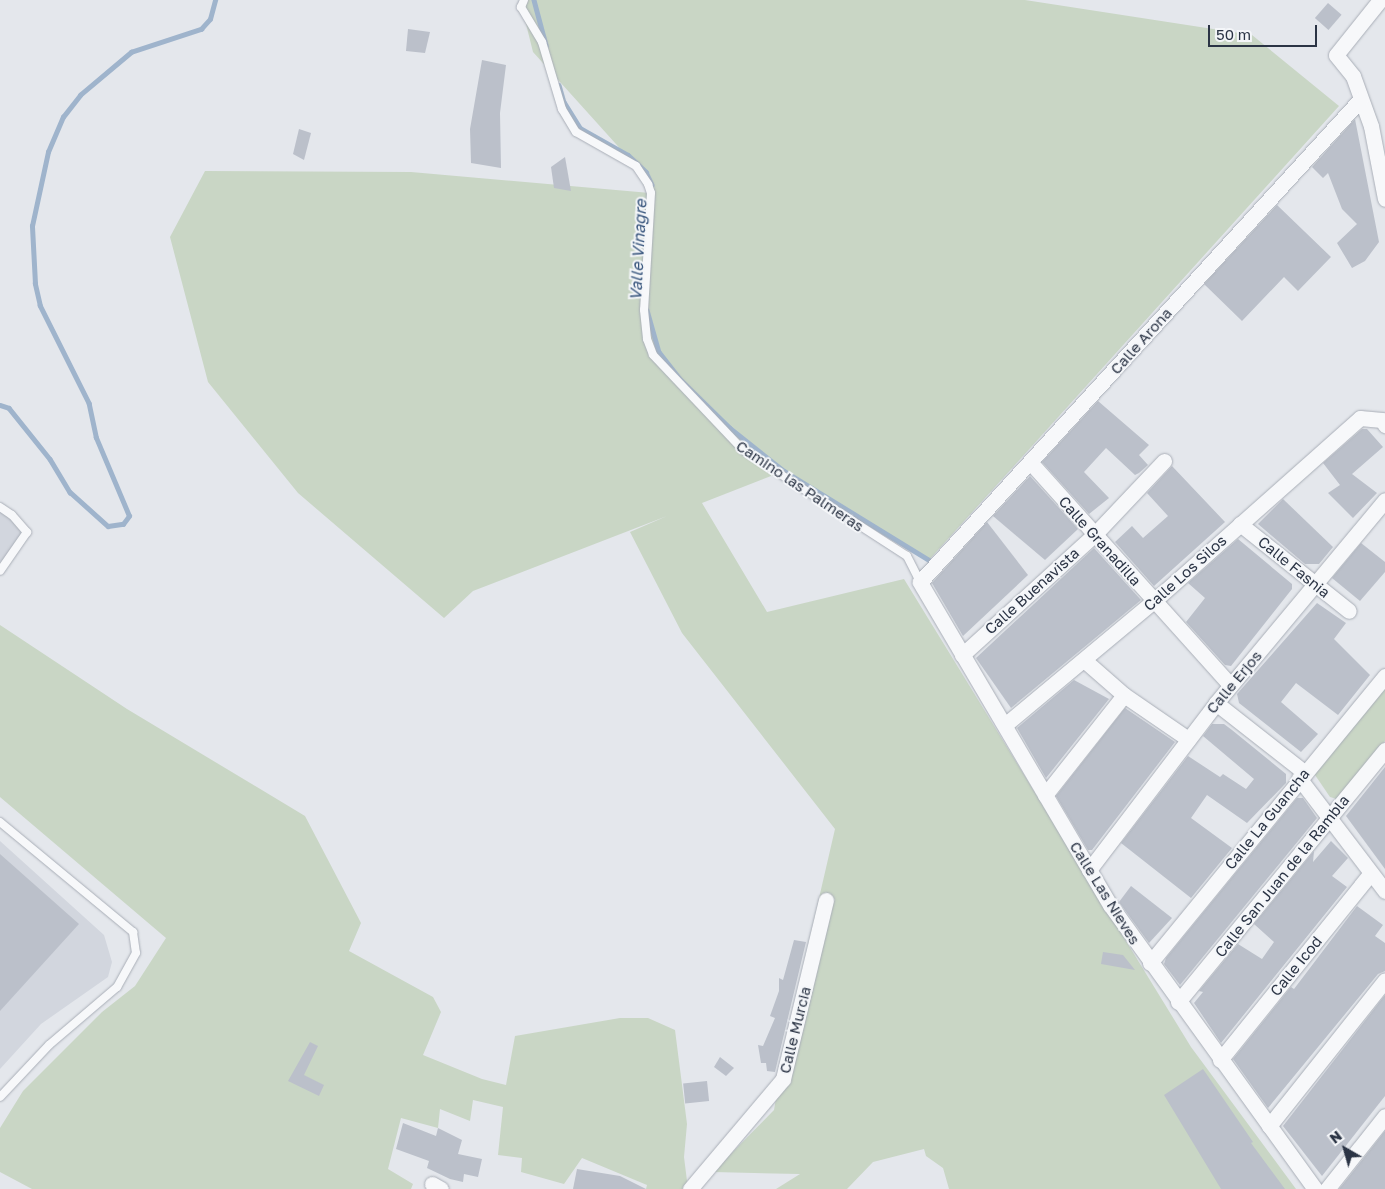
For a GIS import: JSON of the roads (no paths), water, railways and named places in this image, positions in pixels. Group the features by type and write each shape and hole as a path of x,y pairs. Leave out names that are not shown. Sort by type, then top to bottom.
{"street":[{"path":"1380,0 1336,55 1353,76 1360,100 1372,126 1385,199"},
{"name":"Calle Arona","path":"920,582 1031,463 1360,100"},
{"name":"Calle Los Silos","path":"1006,724 1155,600 1360,418 1382,420 1385,425"},
{"name":"Calle Buenavista","path":"962,655 1094,535 1164,461"},
{"name":"Calle Granadilla","path":"1031,463 1230,686"},
{"name":"Calle Erjos","path":"1089,870 1230,686 1385,500"},
{"name":"Calle Fasnia","path":"1240,524 1348,611"},
{"name":"Calle Las Nieves","path":"920,582 962,655 1006,724 1089,870 1150,963 1315,1189"},
{"path":"1084,660 1124,695 1188,739"},
{"name":"Calle La Guancha","path":"1150,963 1385,676"},
{"path":"1045,795 1124,695"},
{"path":"1216,704 1302,775 1328,820 1385,891"},
{"name":"Calle San Juan de la Rambla","path":"1178,1002 1328,820 1382,758"},
{"name":"Calle Icod","path":"1220,1060 1371,873"},
{"name":"Calle Murcia","path":"690,1189 783,1079 826,900"},
{"path":"1269,1126 1385,980"},
{"path":"1327,1189 1385,1116"}],"lane":[{"name":"Camino las Palmeras","path":"524,0 521,7 542,42 562,109 576,132 636,166 648,184 650,193 644,310 647,338 653,355 743,450 907,556 920,582"},
{"path":"0,507 12,515 26,532 0,571"},
{"path":"0,822 133,932 136,953 118,987 50,1045 0,1097"}],"waterway":[{"path":"0,405 9,408 50,459 70,492 108,526 123,524 129,516 96,438 89,404 40,306 35,284 32,226 48,152 63,117 80,95 131,52 201,29 210,19 215,0"},
{"name":"Valle Vinagre","path":"534,0 546,45"},
{"name":"Valle Vinagre","path":"559,85 564,102 580,128 628,155 646,172 652,185"},
{"name":"Valle Vinagre","path":"647,310 659,352 681,380 730,428 784,471 929,560"}]}
